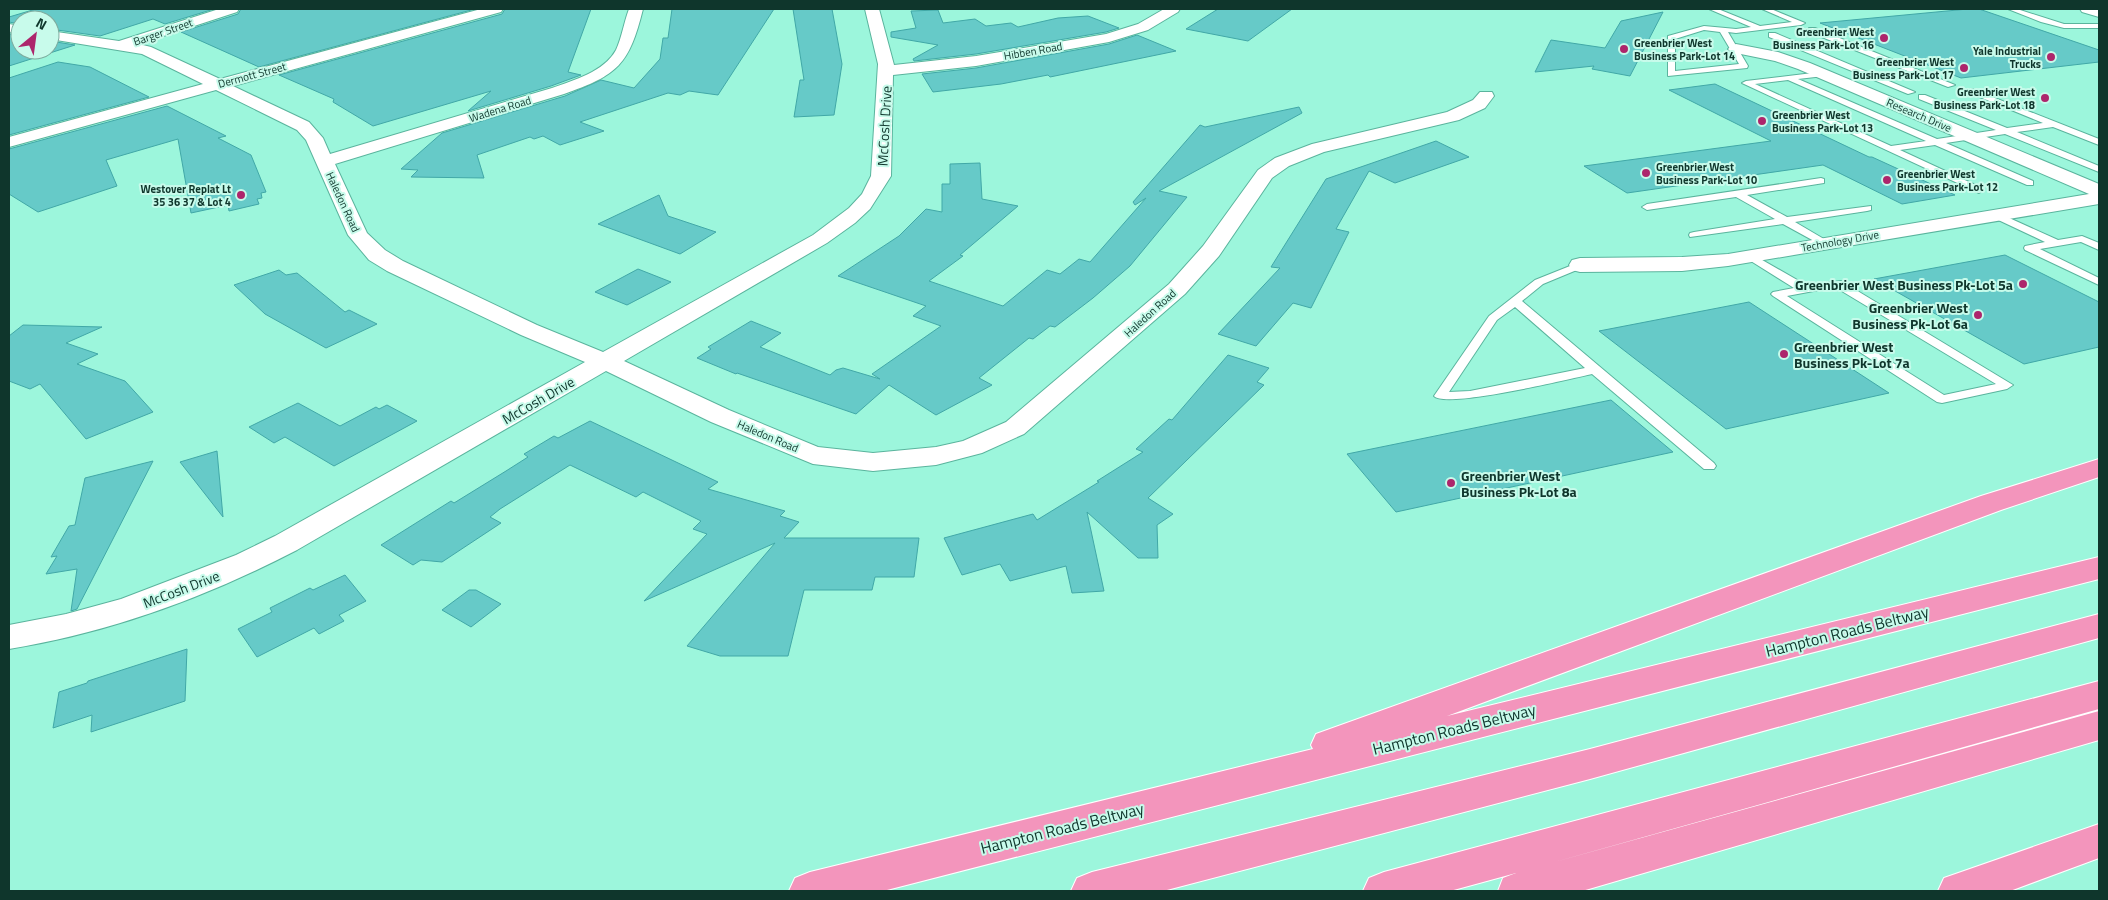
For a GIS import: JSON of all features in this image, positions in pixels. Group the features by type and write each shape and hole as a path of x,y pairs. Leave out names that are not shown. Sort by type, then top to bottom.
{"highway":[{"path":"1189,796 1991,503 2099,468"},
{"name":"Hampton Roads Beltway","path":"810,891 2099,568"},
{"path":"1092,891 1590,764 2099,626"},
{"path":"1384,891 2099,695"},
{"path":"1518,891 2099,726"},
{"path":"1959,891 2099,841"}],"street":[{"name":"Barger Street","path":"123,45 232,9"},
{"name":"Dermott Street","path":"9,142 496,9"},
{"name":"Wadena Road","path":"325,160 558,91 595,76 613,64 622,52 636,9"},
{"name":"McCosh Drive","path":"9,637 66,626 129,609 247,563 606,362 820,239 846,221 862,208 874,193 881,176 886,71 872,9"},
{"name":"Hibben Road","path":"886,71 976,61 1109,38 1143,27 1173,9"},
{"path":"2087,9 2099,13"},
{"name":"Haledon Road","path":"60,36 146,50 304,126 314,138 325,160 358,235 377,255 530,330 606,362 720,416 813,455 873,462 936,456 972,447 994,440 1029,418 1156,309 1176,289 1211,251 1265,174 1282,162 1318,148 1453,116 1479,104 1486,96"},
{"name":"Research Drive","path":"1736,49 1778,57 1804,66 2099,191"},
{"name":"Technology Drive","path":"1580,265 1682,264 1750,256 2099,198"}],"lane":[{"path":"1712,9 1760,28"},
{"path":"1723,30 1736,49 1744,66 1671,74 1671,38 1704,28 1736,31 1801,23 1765,9"},
{"path":"2010,9 2064,27 2080,29 2099,26"},
{"path":"1812,30 1951,85"},
{"path":"1772,35 1911,92"},
{"path":"1804,66 1879,57"},
{"path":"1821,74 1746,83 1979,190"},
{"path":"1789,78 2030,184"},
{"path":"1969,91 2099,142"},
{"path":"1922,97 2099,169"},
{"path":"1890,150 2054,124"},
{"path":"1648,207 1821,181"},
{"path":"1737,193 1825,244"},
{"path":"1694,235 1867,208"},
{"path":"1996,215 2056,243"},
{"path":"2099,247 2082,239 2029,248 2099,282"},
{"path":"1750,256 1804,289 1836,284 2007,385 1942,399 1777,294 1804,289"},
{"path":"1580,265 1539,282 1493,318 1440,396 1470,395 1595,370"},
{"path":"1515,301 1709,466"}],"building":[{"path":"214,9 165,24 153,19 100,36 60,30 60,10 33,10"},
{"path":"241,9 475,9 259,67 181,32 238,14"},
{"path":"505,9 591,9 568,72 581,75 468,111 491,91 373,126 333,102 334,99 279,75 502,14"},
{"path":"672,9 774,9 718,95 689,91 680,95 668,93 580,122 604,131 560,145 543,136 534,139 530,137 477,155 484,178 411,177 418,170 401,169 442,133 565,96 601,80 634,88 660,59 663,38 668,38"},
{"path":"793,9 832,9 842,64 834,115 794,117 800,80 804,80"},
{"path":"1218,9 1292,9 1248,41 1186,29"},
{"path":"1979,9 2099,50 2099,62 1961,78 1820,23"},
{"path":"938,10 943,23 975,19 986,26 1011,23 1018,27 1058,18 1088,16 1119,28 1106,32 976,54 914,61 913,59 938,45 891,37 891,32 916,28 911,11"},
{"name":"Greenbrier West Business Park-Lot 14","path":"1663,12 1630,76 1592,69 1594,66 1535,72 1551,40 1605,48 1621,21"},
{"path":"9,34 10,60 28,60 9,66"},
{"path":"1137,35 1176,51 1050,77 1048,75 1001,84 933,92 922,74 976,68 1109,44"},
{"path":"60,43 75,45 60,50"},
{"path":"58,62 90,67 149,97 9,135 9,78"},
{"path":"1715,84 1869,157 1955,195 1902,204 1823,165 1627,193 1584,166 1771,141 1669,90"},
{"path":"167,106 226,136 218,138 251,155 266,192 261,193 262,198 257,199 259,204 229,211 228,205 191,213 178,139 106,160 117,186 38,212 9,194 9,149"},
{"path":"1299,107 1302,113 1159,191 1187,197 1130,266 1055,327 1050,326 1033,339 1029,338 979,378 992,385 936,415 889,385 856,414 736,374 697,358 711,349 708,347 751,321 781,333 760,347 830,375 836,370 843,368 880,379 872,374 941,326 913,316 926,306 838,276 899,236 926,209 942,212 942,184 950,184 950,164 980,163 982,199 1018,206 960,255 963,256 929,281 1003,306 1047,270 1060,274 1079,259 1090,262 1146,198 1135,205 1133,202 1200,125 1205,127"},
{"path":"1436,141 1469,157 1395,183 1369,171 1336,229 1349,232 1311,308 1293,303 1256,346 1218,334 1280,268 1271,267 1326,179"},
{"path":"659,195 668,216 716,232 680,254 598,224"},
{"path":"2005,255 2099,302 2099,347 2024,364 1874,279"},
{"path":"638,269 671,282 627,305 595,292"},
{"path":"279,270 286,275 297,273 345,312 349,310 377,324 326,348 265,314 234,285"},
{"path":"1749,302 1889,393 1726,429 1599,331"},
{"path":"23,325 102,327 66,343 98,354 77,364 125,381 153,412 86,439 40,384 30,389 9,381 9,336"},
{"path":"1228,355 1269,368 1257,382 1264,385 1148,498 1173,514 1157,525 1158,558 1138,558 1087,512 1104,591 1072,593 1066,566 1010,581 1000,564 962,575 944,538 1033,514 1037,520 1099,482 1097,481 1143,452 1136,449 1169,419 1172,420"},
{"name":"Greenbrier West Business Pk-Lot 8a","path":"1611,400 1673,452 1396,512 1347,454"},
{"path":"298,403 340,426 376,407 379,409 387,405 417,421 334,466 285,437 274,443 249,427"},
{"path":"590,421 718,482 708,489 785,511 780,516 799,522 784,538 919,538 914,577 875,577 872,590 804,590 788,656 720,656 687,646 775,543 644,601 707,534 693,529 701,521 643,492 636,497 570,465 500,509 490,517 501,523 442,562 421,560 413,565 381,545 451,501 454,503 506,471 528,457 524,454 554,436 558,438"},
{"path":"217,451 223,517 180,462"},
{"path":"153,461 77,609 71,611 77,569 46,574 57,556 51,557 69,526 75,525 85,478"},
{"path":"345,575 366,601 339,615 344,621 319,634 314,628 257,657 238,629 272,612 270,608 310,588 313,590"},
{"path":"469,590 476,590 501,604 471,627 442,610"},
{"path":"187,649 185,701 91,732 92,715 53,728 59,692"}],"place":[{"name":"Greenbrier West Business Park-Lot 16","path":"1884,38"},
{"name":"Greenbrier West Business Park-Lot 14","path":"1624,49"},
{"name":"Yale Industrial Trucks","path":"2051,57"},
{"name":"Greenbrier West Business Park-Lot 17","path":"1964,68"},
{"name":"Greenbrier West Business Park-Lot 18","path":"2045,98"},
{"name":"Greenbrier West Business Park-Lot 13","path":"1762,121"},
{"name":"Greenbrier West Business Park-Lot 10","path":"1646,173"},
{"name":"Greenbrier West Business Park-Lot 12","path":"1887,180"},
{"name":"Westover Replat Lt 35 36 37 & Lot 4","path":"241,195"},
{"name":"Greenbrier West Business Pk-Lot 5a","path":"2023,284"},
{"name":"Greenbrier West Business Pk-Lot 6a","path":"1978,315"},
{"name":"Greenbrier West Business Pk-Lot 7a","path":"1784,354"},
{"name":"Greenbrier West Business Pk-Lot 8a","path":"1451,483"}]}
